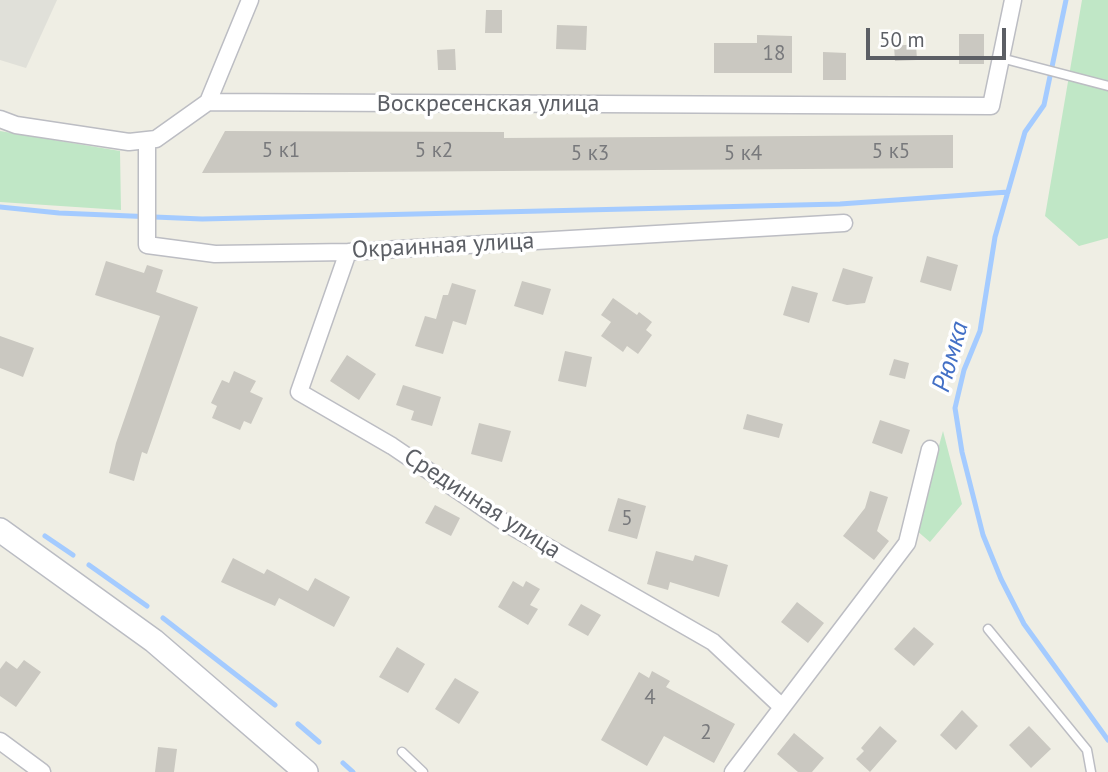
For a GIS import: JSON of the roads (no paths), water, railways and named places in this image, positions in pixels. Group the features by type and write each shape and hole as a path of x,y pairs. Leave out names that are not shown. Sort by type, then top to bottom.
{"main road":[{"path":"0,530 155,641 306,772"}],"street":[{"path":"0,119 16,125 129,142 156,139 208,102 250,0"},
{"path":"1001,58 1013,0"},
{"name":"Воскресенская улица","path":"208,102 991,106 1001,58"},
{"name":"Окраинная улица","path":"147,140 147,245 215,254 348,252 844,223"},
{"name":"Срединная улица","path":"348,252 299,392 392,446 504,522 713,642 782,707"},
{"path":"733,772 907,542 930,449"},
{"path":"0,741 42,772"}],"lane":[{"path":"1001,58 1108,86"},
{"path":"988,629 1087,750 1090,772"},
{"path":"402,752 423,772"}],"waterway":[{"name":"Рюмка","path":"1066,0 1044,105 1025,132 995,237 980,331 964,370 955,408 962,452 983,535 1001,579 1024,624 1108,740"},
{"path":"0,207 59,213 202,219 840,204 1008,192"},
{"path":"45,536 73,555"},
{"path":"89,565 147,606"},
{"path":"163,618 275,705"},
{"path":"298,724 319,742"},
{"path":"343,763 353,772"}]}
